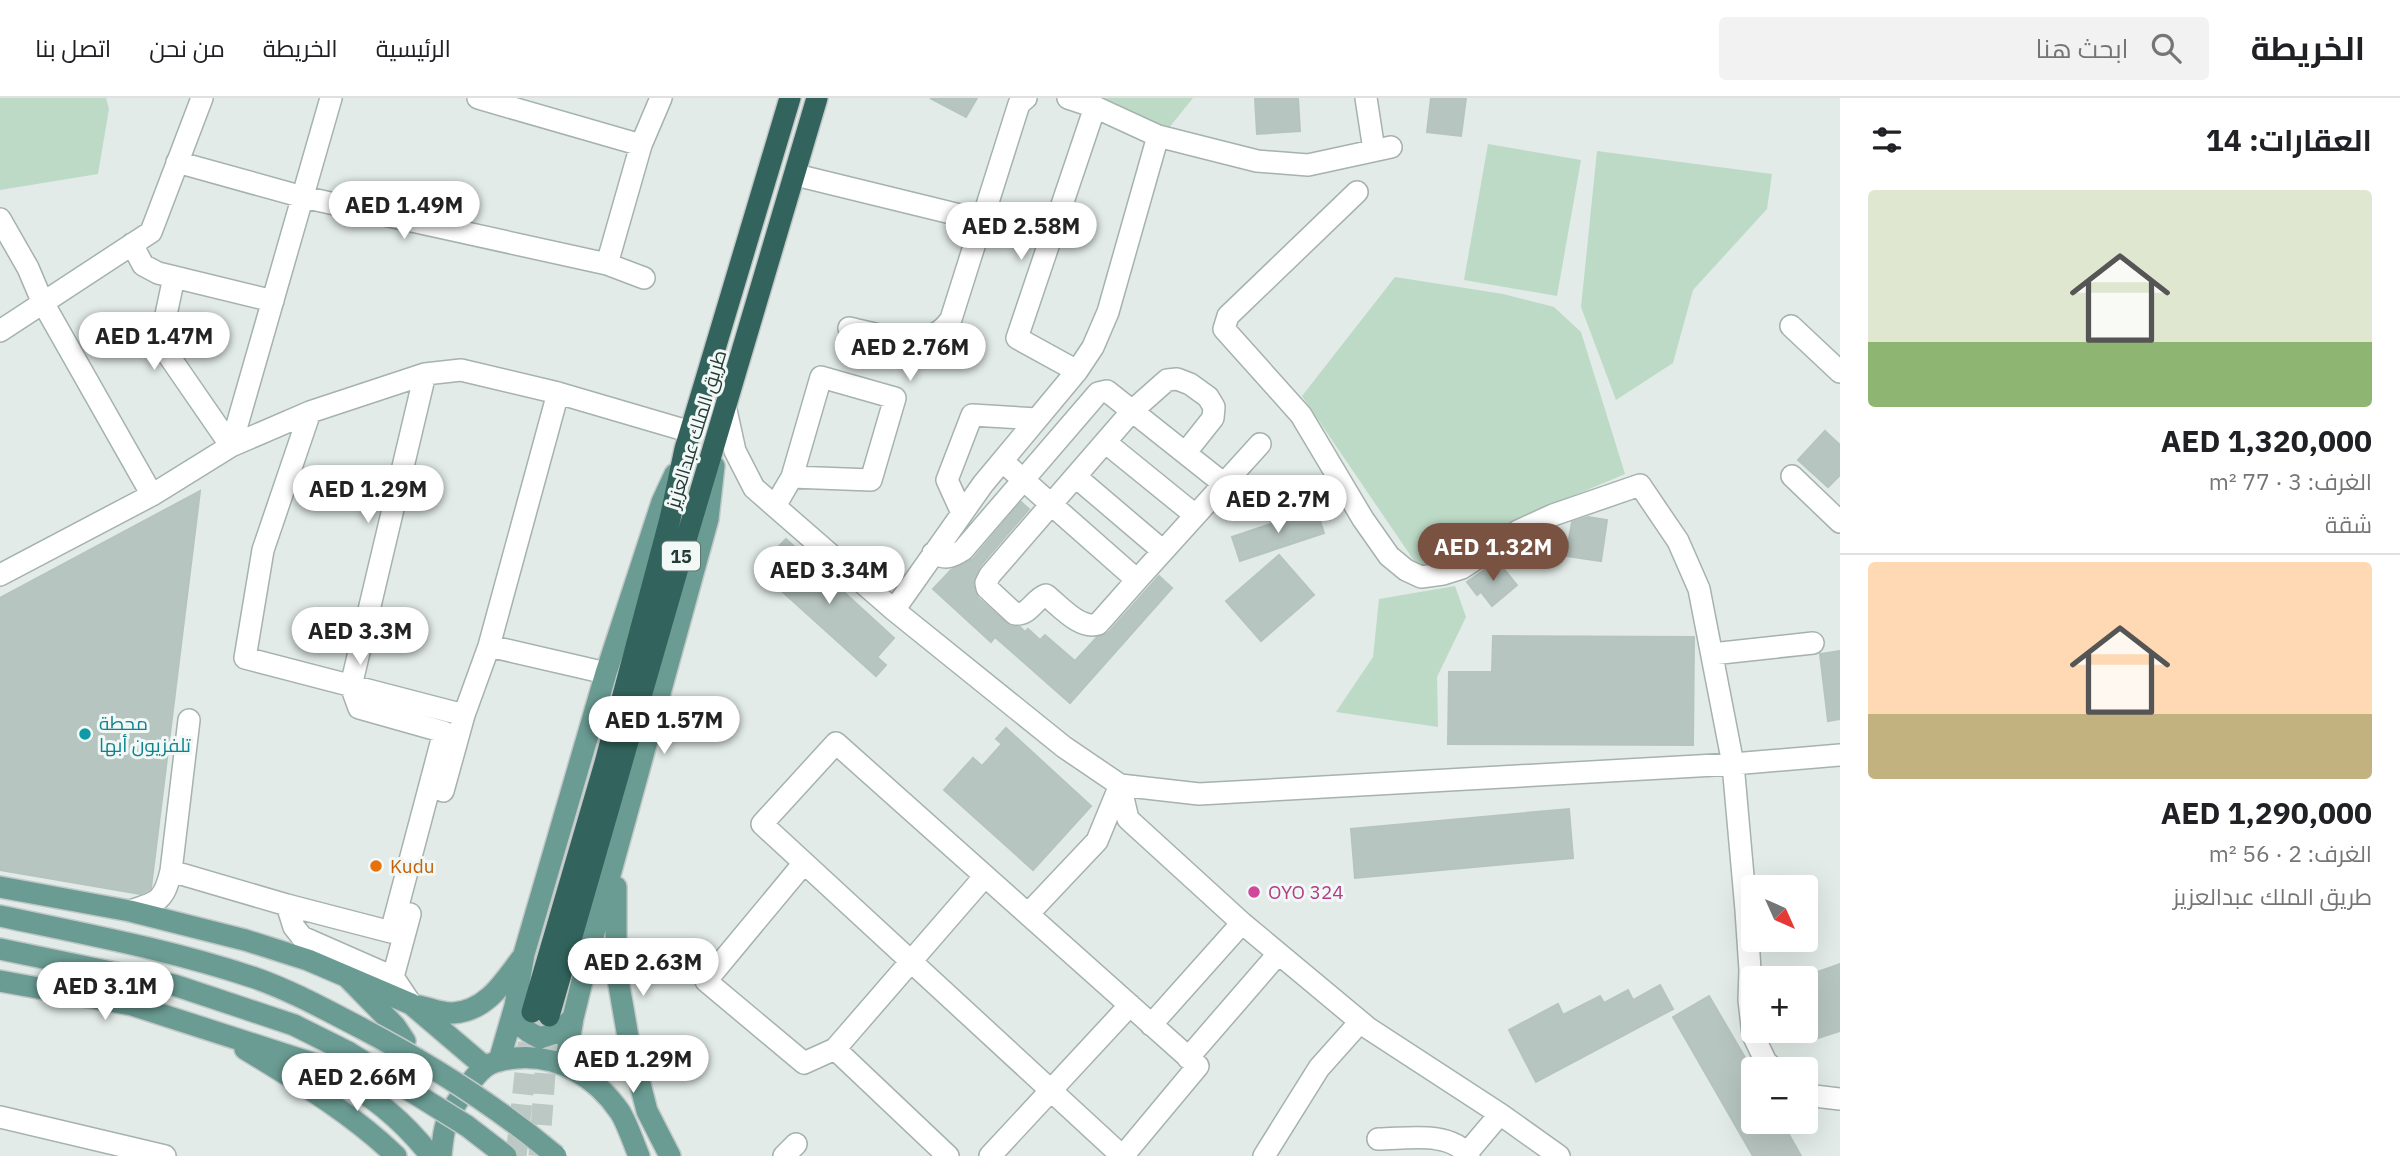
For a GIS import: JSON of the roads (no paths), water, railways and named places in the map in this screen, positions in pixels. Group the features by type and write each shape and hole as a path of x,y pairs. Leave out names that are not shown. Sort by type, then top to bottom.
{"highway":[{"name":"طريق الملك عبدالعزيز","path":"532,1011 606,763 688,441 790,98"},
{"name":"طريق الملك عبدالعزيز","path":"532,1011 717,442 817,98"}],"main road":[{"path":"0,887 130,912 245,940 308,960 411,1004 452,1014 482,1005 500,987 524,954 606,673 662,502 688,441"},
{"path":"565,1065 573,1018 708,519 717,442"},
{"path":"620,840 615,909 616,968 628,1037 647,1111 670,1156"},
{"path":"0,916 165,951 255,979 303,998 412,1055 476,1096 556,1156"},
{"path":"0,949 174,985 294,1025 348,1052 467,1126 506,1156"},
{"path":"440,1156 446,1122 469,1084 492,1064 532,1011 524,954"},
{"path":"1,981 132,1005 352,1076 383,1079 394,1066 405,1041 395,1026 346,976"},
{"path":"411,1004 492,1064 535,1056 578,1071 601,1090 621,1113 639,1156"},
{"path":"532,1011 519,1022 524,1031 540,1038 558,1032 573,1018"},
{"path":"216,1031 349,1116 396,1156"},
{"path":"295,1056 352,1085 389,1110 415,1135 431,1156"}],"street":[{"path":"0,331 151,232 202,98"},
{"path":"231,446 331,98"},
{"path":"478,98 640,145"},
{"path":"607,264 640,145 661,98"},
{"path":"849,328 919,341 943,331 951,319 980,220 1019,104 1026,98"},
{"path":"1068,98 1096,107 1157,136 1257,161 1308,165 1383,148 1366,98"},
{"path":"1077,371 1017,338 1096,107"},
{"path":"894,610 962,513 1077,371 1093,347 1108,312 1157,136"},
{"path":"177,162 303,197 607,264 643,278"},
{"path":"796,175 980,220"},
{"path":"1357,192 1228,316 1224,329 1301,415 1363,519 1389,556 1406,570 1421,577 1461,568 1518,531 1553,515 1640,485 1678,541 1699,589 1733,764 1746,910 1749,1000 1753,1035 1764,1057"},
{"path":"0,219 8,240 42,302 152,495"},
{"path":"132,244 143,265 158,273 273,301"},
{"path":"174,277 160,343 231,446"},
{"path":"1791,326 1840,372"},
{"path":"0,575 152,495 231,446 310,412 425,374 461,370 558,393 688,441"},
{"path":"171,871 391,932 444,732 359,708 351,686 425,374"},
{"path":"775,506 792,477 821,377 895,398 871,480 792,477"},
{"path":"1186,452 1213,418 1214,407 1208,397 1190,384 1177,379 1167,380 1132,411 1105,442 986,583 987,588 1015,614 1027,612 1046,594 1084,625 1098,624 1260,444"},
{"path":"933,553 951,558 963,550 1098,393 1107,391 1224,484"},
{"path":"393,977 464,715 489,646 558,393"},
{"path":"726,410 735,452 754,488 894,610 1064,747 1120,785 1199,794 1733,764 1840,755"},
{"path":"310,412 263,550 246,658 464,715"},
{"path":"962,513 947,480 972,415 1037,419"},
{"path":"1105,442 1195,515"},
{"path":"1002,461 1137,580"},
{"path":"1792,476 1837,514"},
{"path":"1076,477 1163,551"},
{"path":"1712,654 1813,643"},
{"path":"489,646 606,673"},
{"path":"130,912 158,902 167,891 188,720"},
{"path":"836,743 985,876 1198,1066 1122,1156 762,824 836,743"},
{"path":"1028,914 1097,841 1120,785"},
{"path":"1120,785 1128,819 1278,954 1360,1022 1559,1156"},
{"path":"804,863 706,981 804,1063 835,1049 985,876"},
{"path":"286,905 302,937 393,977 411,1004"},
{"path":"1151,1025 1242,923"},
{"path":"1188,1058 1278,954"},
{"path":"990,1156 1130,1005"},
{"path":"1264,1156 1319,1068 1360,1022"},
{"path":"835,1049 948,1156"},
{"path":"1818,1096 1840,1099"},
{"path":"1378,1139 1445,1139 1459,1144 1468,1154 1500,1114"},
{"path":"0,1117 165,1156"}],"tunnel":[{"path":"516,1156 531,1018"},
{"path":"539,1156 549,1019"}],"place":[{"name":"محطة تلفزيون أبها","path":"85,734"},
{"name":"Kudu","path":"376,866"},
{"name":"OYO 324","path":"1254,892"}]}
